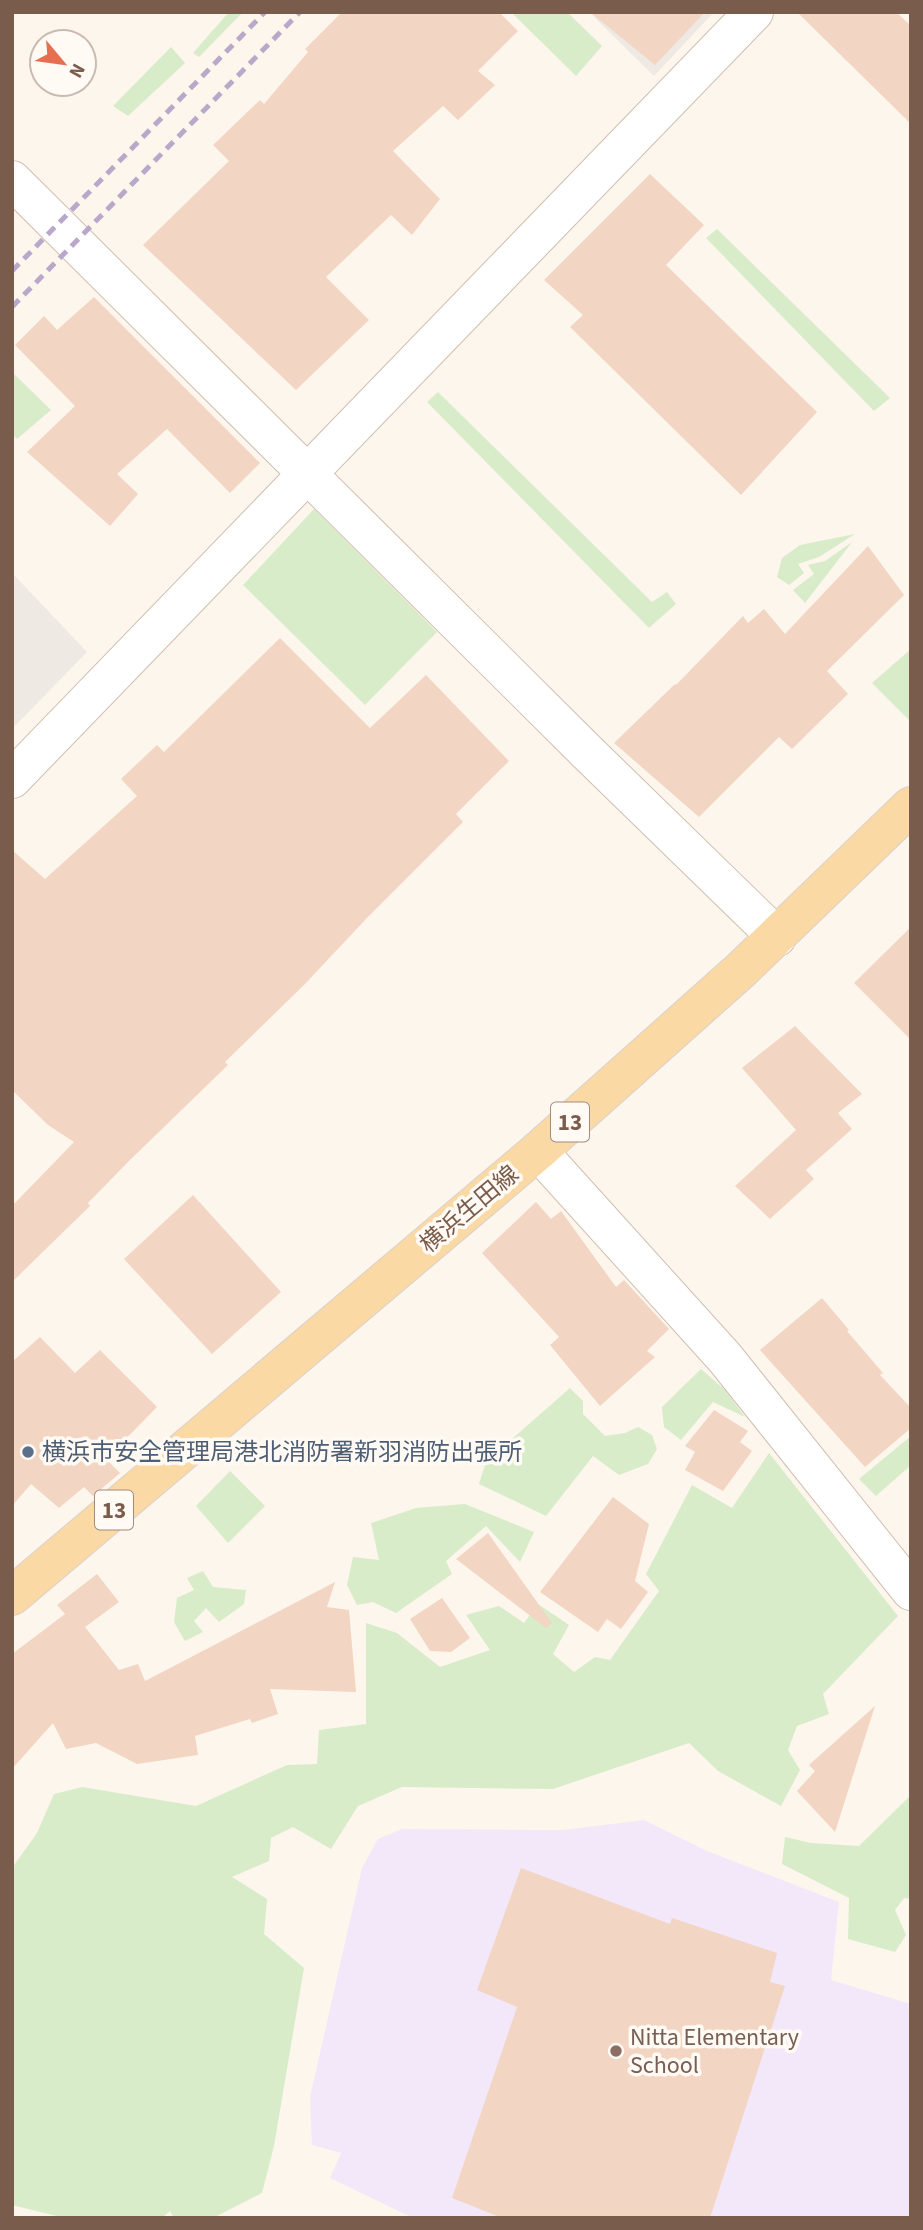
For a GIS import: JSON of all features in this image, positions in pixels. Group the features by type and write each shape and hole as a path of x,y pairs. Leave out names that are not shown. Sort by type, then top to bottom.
{"main road":[{"name":"横浜生田線","path":"12,1596 538,1151 777,937 911,807"}],"street":[{"path":"12,779 754,12"},
{"path":"12,180 586,751 777,937"},
{"path":"538,1151 725,1358 911,1591"}],"shaded area":[{"path":"589,12 714,12 654,76"},
{"path":"12,573 87,652 12,729"},
{"name":"Nitta Elementary School","path":"644,1820 707,1851 839,1902 831,1980 911,2004 911,2218 413,2218 330,2178 341,2153 312,2145 310,2097 362,1868 378,1839 402,1829 563,1830"}],"green space":[{"path":"229,12 243,12 199,57 193,53"},
{"path":"511,12 567,12 602,46 576,76"},
{"path":"171,47 185,63 128,116 113,106"},
{"path":"717,229 890,398 874,411 706,238"},
{"path":"12,372 51,410 17,439 12,434"},
{"path":"438,392 652,602 667,592 676,604 649,628 427,402"},
{"path":"314,509 437,632 365,705 243,585"},
{"path":"855,534 819,557 798,564 804,573 789,585 777,577 782,558 800,545"},
{"path":"852,542 805,603 793,590 814,574 808,565 825,561"},
{"path":"911,649 911,722 872,683"},
{"path":"701,1369 725,1390 745,1417 713,1402 681,1440 664,1427 662,1407"},
{"path":"570,1388 583,1401 583,1414 605,1436 625,1433 638,1427 652,1435 657,1449 648,1464 619,1475 593,1456 546,1516 479,1484 486,1462"},
{"path":"911,1436 911,1465 876,1496 859,1479"},
{"path":"769,1453 898,1616 823,1694 829,1714 797,1726 788,1750 800,1770 781,1806 718,1771 689,1743 553,1789 402,1787 358,1806 331,1849 293,1827 271,1838 269,1861 232,1877 267,1899 264,1934 304,1968 274,2146 262,2193 213,2218 174,2218 170,2211 162,2218 65,2218 12,2205 12,1868 37,1833 54,1794 82,1787 196,1806 287,1765 317,1764 319,1730 366,1724 366,1623 397,1633 440,1667 490,1650 466,1615 499,1606 524,1623 538,1604 569,1625 553,1654 574,1672 595,1657 610,1660 659,1591 646,1574 692,1485 732,1508"},
{"path":"230,1471 265,1506 228,1543 196,1506"},
{"path":"465,1504 534,1532 520,1562 486,1526 446,1561 452,1574 396,1613 373,1602 357,1605 347,1585 353,1557 379,1560 371,1523 416,1508"},
{"path":"203,1571 213,1587 246,1590 244,1604 219,1622 206,1608 194,1621 203,1632 185,1641 174,1622 177,1598 194,1590 187,1578"},
{"path":"911,1795 911,1899 904,1898 895,1910 906,1935 895,1952 848,1939 849,1898 782,1864 785,1837 811,1843 859,1846"}],"building":[{"path":"342,12 499,12 518,31 478,71 495,85 458,120 443,106 393,151 440,199 412,235 391,215 326,277 369,320 296,390 143,245 229,161 213,145 260,100 264,104 308,52 305,49"},
{"path":"590,12 705,12 655,65"},
{"path":"797,12 896,12 911,26 911,124"},
{"path":"650,174 704,225 666,265 817,412 741,495 570,327 583,315 544,280"},
{"path":"94,297 260,463 230,493 167,429 117,474 138,494 110,526 27,452 75,406 15,345 44,316 57,330"},
{"path":"868,546 904,595 827,671 848,694 792,749 779,737 699,817 614,743 676,685 743,616 748,623 764,609 785,634"},
{"path":"280,638 370,728 426,675 509,761 456,814 463,822 225,1062 228,1065 88,1203 90,1206 12,1282 12,1206 74,1142 48,1125 12,1090 12,850 45,879 137,796 121,779 157,745 164,752"},
{"path":"911,927 911,1040 854,983"},
{"path":"795,1026 862,1094 838,1113 852,1129 806,1170 814,1179 770,1219 735,1186 796,1130 742,1068"},
{"path":"193,1195 281,1292 212,1354 124,1259"},
{"path":"536,1202 551,1219 561,1211 616,1287 624,1280 669,1329 647,1351 655,1357 600,1406 550,1345 559,1337 482,1253"},
{"path":"822,1298 883,1373 880,1375 911,1408 911,1428 865,1467 760,1350"},
{"path":"40,1337 75,1373 100,1350 157,1407 106,1459 120,1473 93,1496 84,1487 59,1508 31,1484 12,1506 12,1362"},
{"path":"714,1410 748,1431 740,1442 752,1451 723,1491 685,1470 695,1452 685,1446"},
{"path":"613,1497 649,1524 635,1581 648,1592 621,1629 607,1619 598,1632 540,1592"},
{"path":"488,1533 552,1623 546,1628 456,1559"},
{"path":"97,1574 119,1602 85,1627 119,1670 138,1664 145,1681 335,1582 327,1607 349,1610 356,1692 270,1689 278,1714 252,1723 250,1719 195,1736 198,1755 137,1764 96,1743 66,1749 53,1723 12,1769 12,1654 65,1614 57,1605"},
{"path":"442,1598 470,1638 451,1652 430,1651 410,1619"},
{"path":"875,1706 835,1832 797,1791 815,1771 809,1765"},
{"path":"521,1868 670,1924 672,1918 777,1953 770,1982 785,1986 710,2218 502,2218 452,2198 517,2007 477,1990"}],"railway":[{"path":"12,271 265,12"},
{"path":"12,307 300,12"}],"place":[{"name":"横浜市安全管理局港北消防署新羽消防出張所","path":"28,1452"},
{"name":"Nitta Elementary School","path":"616,2051"}]}
